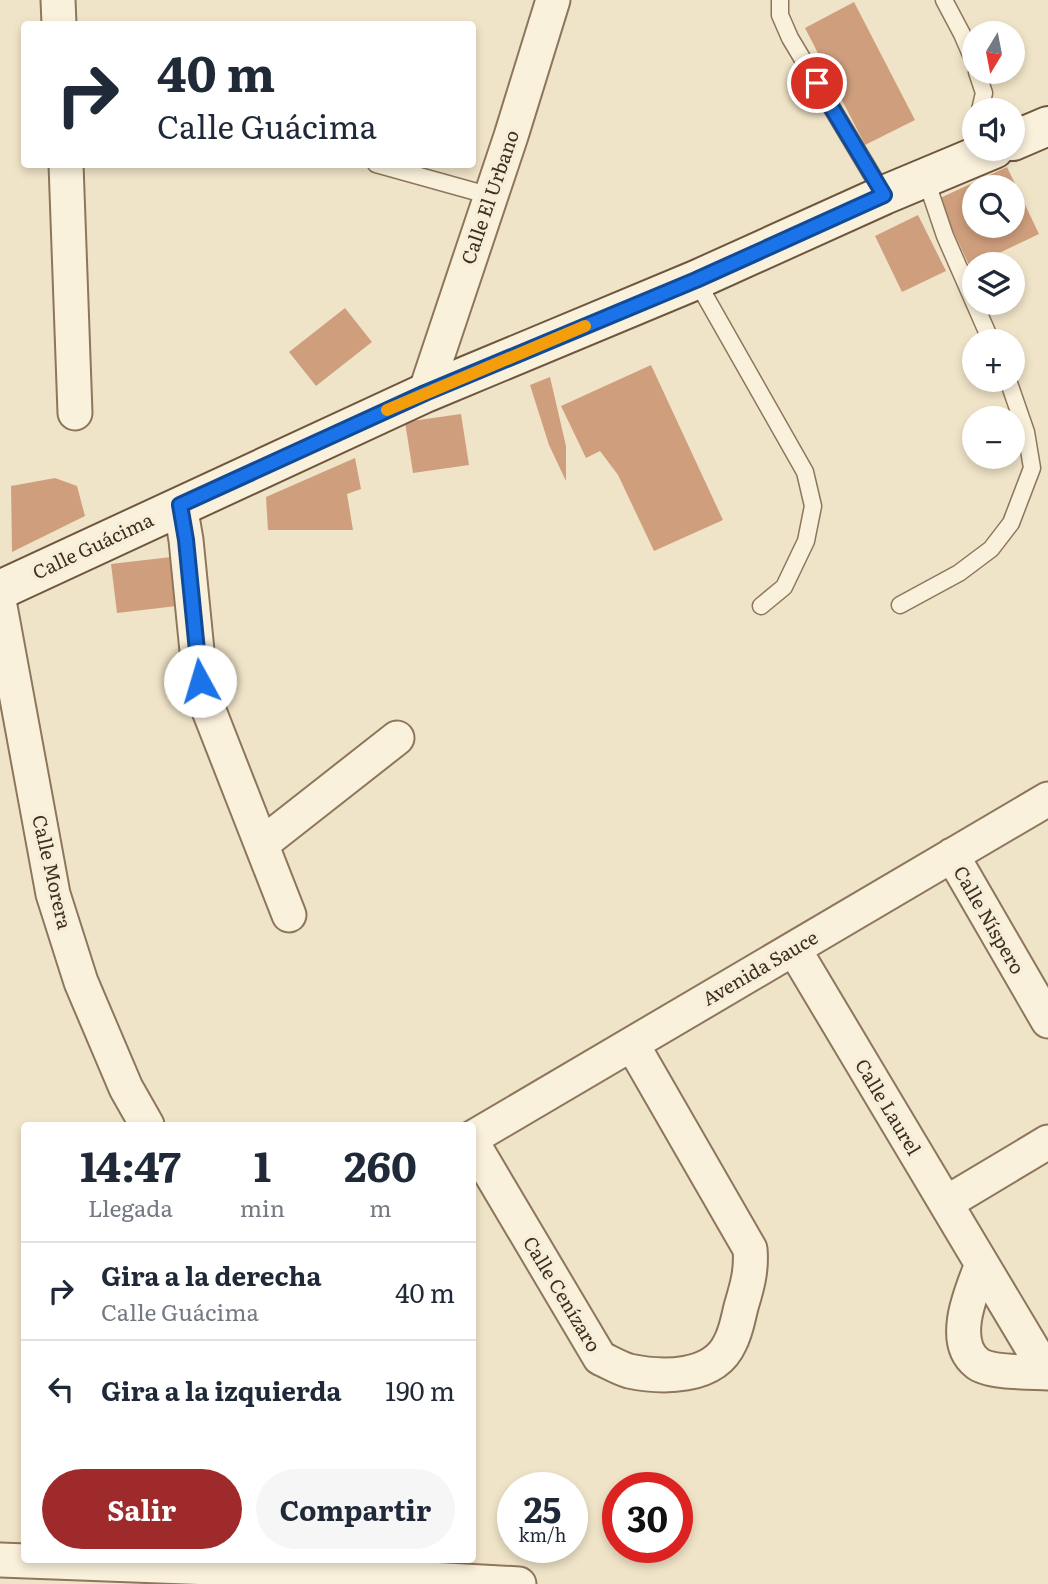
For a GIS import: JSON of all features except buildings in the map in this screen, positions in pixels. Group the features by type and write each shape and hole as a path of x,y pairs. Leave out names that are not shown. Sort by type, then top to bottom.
{"main road":[{"path":"1025,136 1048,126"},
{"name":"Calle Guácima","path":"0,590 425,393 696,280 962,159"}],"street":[{"path":"58,0 60,21"},
{"name":"Calle El Urbano","path":"425,393 553,0"},
{"path":"66,168 75,413"},
{"path":"180,505 200,681 206,703 289,915"},
{"name":"Calle Morera","path":"0,606 53,894 81,982 126,1088 145,1122"},
{"path":"262,844 397,738"},
{"name":"Avenida Sauce","path":"476,1138 1048,799"},
{"name":"Calle Níspero","path":"952,855 1048,1021"},
{"name":"Calle Laurel","path":"794,949 1048,1373"},
{"name":"Calle Cenízaro","path":"476,1147 600,1358 627,1370 655,1375 686,1374 715,1363 730,1344 750,1277 750,1249 632,1044"},
{"path":"946,1203 1048,1142"},
{"name":"Calle Laurel","path":"982,1264 969,1296 964,1327 966,1349 978,1364 996,1370 1048,1373"},
{"path":"0,1560 21,1560"},
{"path":"160,1563 266,1565 519,1584"}],"lane":[{"path":"780,0 780,15 790,38 884,195"},
{"path":"944,0 962,34"},
{"path":"390,168 491,196"},
{"path":"925,177 945,236 986,329"},
{"path":"696,280 805,472 813,506 806,541 784,587 761,606"},
{"path":"900,605 959,573 991,549 1011,523 1032,468 1026,432 1012,392"}],"slow traffic":[{"path":"387,410 585,326"}],"route":[{"path":"200,681 180,505 425,393 696,280 884,195 817,83"}]}
